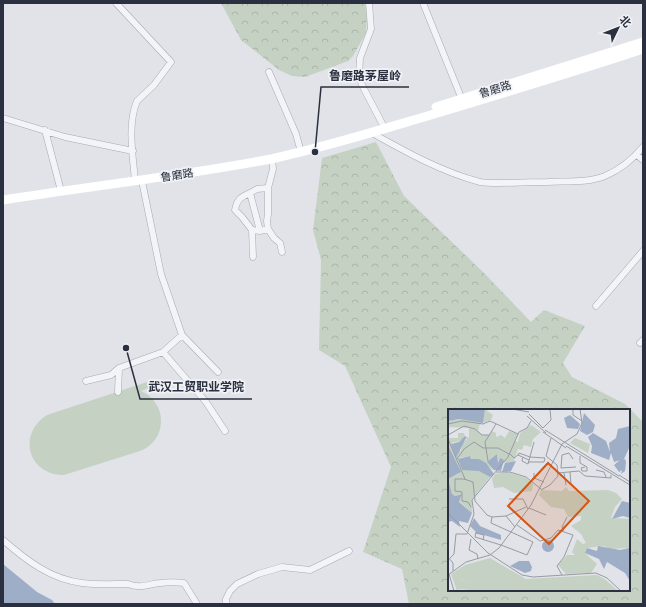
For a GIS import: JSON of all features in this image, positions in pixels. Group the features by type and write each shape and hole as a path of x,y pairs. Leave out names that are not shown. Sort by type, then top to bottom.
{"street":[{"path":"116,3 171,62 158,80 137,101 133,117 133,151 138,181 161,274 182,336 218,372"},
{"path":"369,3 371,29 360,58 360,76 362,85 384,127"},
{"path":"423,3 463,102"},
{"name":"鲁磨路","path":"348,139 643,42"},
{"name":"鲁磨路","path":"463,102 643,49"},
{"path":"269,72 296,134 301,152"},
{"path":"3,118 65,137 133,151"},
{"name":"鲁磨路","path":"3,200 187,174 272,158 301,152 372,133 384,127"},
{"path":"44,130 61,191"},
{"path":"372,133 392,145 439,167 482,182 513,183 564,181 586,180 603,177 623,165 643,147"},
{"path":"637,154 643,160"},
{"path":"272,158 273,169 268,188 267,221 268,228 280,244 282,252"},
{"path":"253,256 252,230 235,210 236,203 240,198 257,189 268,188"},
{"path":"250,193 260,231"},
{"path":"252,230 260,231 268,228"},
{"path":"596,306 643,251"},
{"path":"86,381 111,375 120,368 163,352 182,336"},
{"path":"163,352 206,402 225,431"},
{"path":"118,392 120,368"},
{"path":"3,540 35,566 66,579 82,583 128,584 134,587 145,587 159,583 184,583 197,604"},
{"path":"226,604 226,599 230,591 237,584 258,574 282,567 310,570 349,551"}],"green space":[{"path":"221,3 365,3 367,16 366,33 353,56 348,61 305,77 292,76 279,70 241,40"},
{"path":"376,142 404,196 484,273 531,322 544,310 585,326 563,363 572,377 625,404 630,409 643,422 643,604 409,604 402,569 363,552 391,467 345,366 319,350 321,260 313,230 322,158"},
{"path":"147,382 149,388 141,391 150,397 156,404 160,412 161,421 160,430 156,439 149,446 140,451 64,475 52,473 42,468 35,461 31,452 30,442 32,432 38,423 47,415"}],"water":[{"path":"3,564 37,592 52,600 55,604 3,604"}],"place":[{"name":"鲁磨路茅屋岭","path":"315,152"},
{"name":"武汉工贸职业学院","path":"126,348"}]}
